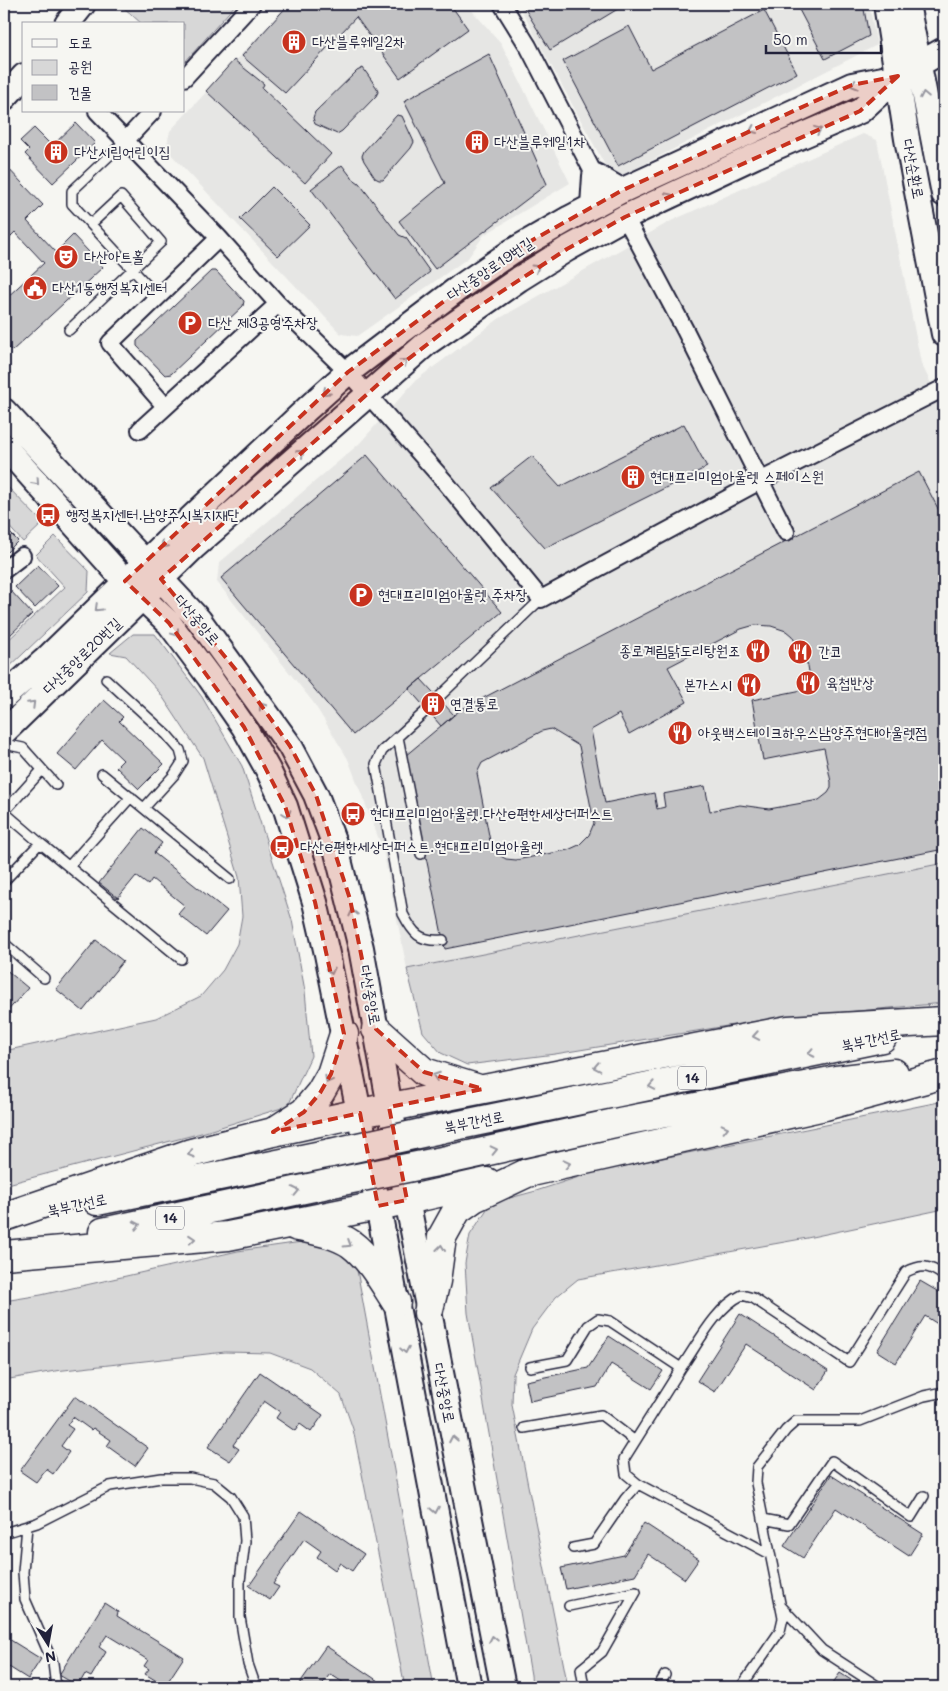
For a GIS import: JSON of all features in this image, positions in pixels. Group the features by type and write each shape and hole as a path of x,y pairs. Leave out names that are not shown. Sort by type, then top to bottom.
{"highway":[{"path":"4,1218 191,1154 273,1132 360,1113 788,1030 944,1023"},
{"name":"북부간선로","path":"4,1218 331,1153 741,1068 944,1023"},
{"path":"376,1030 424,1072 483,1090"},
{"path":"273,1132 304,1112 320,1093 331,1074 344,1034"},
{"name":"북부간선로","path":"4,1254 624,1121 836,1080 944,1067"},
{"path":"4,1254 228,1236 406,1200 825,1106 944,1074"},
{"path":"428,1313 436,1281 442,1237 457,1210 474,1198 527,1173"},
{"path":"286,1224 328,1234 350,1243 368,1261 396,1302"}],"street":[{"path":"69,22 83,4"},
{"path":"185,77 252,4"},
{"path":"502,4 528,46 595,176 593,206"},
{"name":"다산순환로","path":"886,4 907,139 944,334"},
{"name":"다산순환로","path":"907,4 944,194"},
{"name":"다산중앙로19번길","path":"154,571 427,343 464,316 567,249 625,218 755,156 860,111 898,76 944,50"},
{"name":"다산중앙로19번길","path":"154,571 249,463 348,372 511,252 621,192 852,85 898,76"},
{"path":"4,98 22,78"},
{"path":"98,112 278,304 348,372 446,483 541,599 760,481 944,388"},
{"path":"126,140 152,112"},
{"path":"595,176 621,192"},
{"path":"625,218 685,330 786,532"},
{"path":"165,406 110,343 218,238"},
{"path":"140,430 278,304"},
{"name":"다산중앙로","path":"4,411 200,620 290,746 316,795 336,848 361,948 406,1200 503,1687"},
{"name":"다산중앙로","path":"4,446 125,582 169,623 238,719 268,770 285,806 315,902 344,1034 469,1687"},
{"path":"4,570 22,556"},
{"name":"다산중앙로20번길","path":"4,697 125,582 154,571"},
{"name":"다산중앙로20번길","path":"4,732 142,598 154,571"}],"lane":[{"path":"126,140 72,191 72,204 158,297"},
{"path":"69,330 161,242 120,196 91,224"},
{"path":"438,698 541,599"},
{"path":"106,679 167,735 180,750 183,761 174,775 144,808"},
{"path":"427,710 382,751 376,764 403,914 412,930 423,939 432,941 443,940"},
{"path":"398,737 421,854"},
{"path":"4,744 23,748 56,786"},
{"path":"42,770 4,812 181,959"},
{"path":"102,774 230,879"},
{"path":"69,866 131,797"},
{"path":"4,881 40,843"},
{"path":"4,943 44,978"},
{"path":"770,1554 638,1484 626,1474 624,1459 635,1441 722,1308 732,1300 742,1295 753,1298 849,1362 906,1272 920,1266 935,1269 944,1276"},
{"path":"530,1367 567,1360 588,1326 598,1319 610,1321 681,1368"},
{"path":"741,1687 780,1630 782,1618 756,1483 758,1467 786,1430 796,1421 860,1421 924,1396 944,1392"},
{"path":"524,1428 601,1415 635,1441"},
{"path":"763,1519 789,1524 832,1461 911,1517 924,1496"},
{"path":"4,1533 37,1523 110,1486 161,1478 190,1478 214,1482 231,1497 243,1516 245,1542 240,1581 240,1617 248,1664 256,1687"},
{"path":"573,1548 594,1544 625,1499 638,1484"},
{"path":"27,1526 23,1572 25,1599 53,1663 56,1687"},
{"path":"569,1606 636,1592 602,1652 581,1669 584,1687"},
{"path":"780,1605 822,1650 879,1687"},
{"path":"658,1687 666,1674"}],"highlighted area":[{"path":"898,76 860,111 625,217 567,249 464,316 394,370 161,579 236,670 290,746 316,795 350,899 376,1029 424,1072 483,1089 389,1107 407,1200 378,1206 360,1113 273,1132 304,1112 320,1093 331,1074 344,1034 315,902 285,806 244,727 169,623 125,581 348,372 511,252 621,191 813,102 852,85"}],"shaded area":[{"path":"288,4 466,4 501,43 570,183 484,235 468,258 357,336 341,334 166,149 170,131"},
{"path":"518,4 869,4 877,45 613,180"},
{"name":"현대프리미엄아울렛 스페이스원","path":"863,134 877,140 921,363 944,410 944,863 407,969 383,850 348,759 313,702 217,582 219,563 359,444 416,380 500,318 671,221"}],"green space":[{"path":"124,4 236,4 185,62 185,22 140,22 122,6"},
{"path":"4,483 43,523 23,542 4,521"},
{"path":"55,536 89,571 88,592 4,672 4,644 65,587 36,555"},
{"path":"133,634 155,634 202,697 242,766 292,920 305,991 311,1056 288,1106 205,1132 4,1185 4,1051 156,1018 201,996 223,970 237,944 242,916 239,877 203,758 160,693 126,656 110,653"},
{"path":"944,863 944,1003 770,1019 555,1054 467,1065 441,1053 423,1032 407,969"},
{"path":"944,1101 944,1209 807,1238 578,1279 556,1297 532,1329 513,1374 512,1405 568,1687 532,1687 468,1313 465,1263 470,1235 491,1203 594,1172"},
{"path":"309,1241 340,1248 357,1270 434,1687 405,1687 353,1429 341,1395 310,1368 270,1353 225,1352 55,1371 4,1380 4,1301 41,1295 238,1251"}],"building":[{"name":"다산블루웨일2차","path":"289,4 450,4 468,29 400,78 356,17 285,93 242,56"},
{"path":"522,4 626,4 550,50"},
{"path":"796,4 863,4 869,36 825,59"},
{"path":"764,10 797,73 618,166 563,61 629,26 651,69"},
{"name":"다산블루웨일1차","path":"489,54 547,184 435,269 399,221 445,183 404,101"},
{"path":"234,60 264,84 262,88 331,154 305,183 206,91"},
{"path":"363,68 377,88 376,96 337,134 315,124 313,118 315,112 357,71"},
{"path":"397,115 402,116 414,142 383,180 379,180 375,178 362,156 364,151"},
{"name":"다산시립어린이집","path":"76,123 95,143 53,183 25,154 29,150 20,141 34,128 52,146"},
{"name":"다산아트홀","path":"4,164 43,205 27,221 56,252 73,235 103,267 12,351 4,343 4,300 44,263 15,232 4,243"},
{"path":"342,165 352,178 359,183 399,235 406,238 430,272 395,299 311,189"},
{"path":"272,187 310,225 278,256 240,219"},
{"name":"다산 제3공영주차장","path":"211,271 216,271 244,301 243,306 171,374 165,375 137,346 137,341"},
{"name":"현대프리미엄아울렛 스페이스원","path":"684,424 707,467 545,548 491,488 532,456 560,487"},
{"name":"현대프리미엄아울렛 주차장","path":"367,455 502,612 353,735 221,578"},
{"name":"현대프리미엄아울렛 스페이스원","path":"919,472 944,520 944,849 445,949 405,756 460,710","holes":["755,625 771,626 786,631 792,636 808,666 812,688 752,700 763,760 824,748 831,782 831,788 828,793 819,800 769,809 740,805 710,811 705,786 663,794 665,807 657,809 654,793 605,803 591,730 619,714 629,734 687,702 668,667 741,629","551,729 579,746 594,823 589,835 579,845 568,850 516,860 506,859 497,854 491,846 477,773 482,763 542,731"]},
{"path":"4,527 18,541 4,555"},
{"path":"38,565 58,586 35,608 15,587"},
{"path":"11,591 32,614 9,636 4,630 4,598"},
{"name":"연결통로","path":"421,679 454,715 441,726 409,689"},
{"path":"104,700 123,717 119,721 164,764 139,789 116,767 123,760 102,740 76,770 57,754"},
{"path":"143,828 162,843 154,853 227,911 206,936 178,914 185,906 152,879 148,885 136,876 118,898 99,883"},
{"path":"4,848 12,855 4,864"},
{"path":"96,940 123,961 83,1011 56,989"},
{"path":"4,968 28,988 5,1014 4,1013"},
{"path":"920,1281 944,1295 944,1328 925,1316 896,1363 877,1351"},
{"path":"740,1314 828,1371 816,1390 746,1344 715,1392 697,1381"},
{"path":"609,1336 663,1371 651,1389 611,1364 597,1387 530,1401 526,1381 588,1368"},
{"path":"260,1372 323,1415 311,1432 300,1424 295,1431 276,1418 280,1412 264,1401 233,1445 239,1449 230,1461 208,1447"},
{"path":"75,1396 148,1448 135,1466 107,1446 111,1440 93,1428 91,1430 73,1417 67,1425 73,1429 61,1446 69,1452 53,1474 46,1469 36,1482 20,1471"},
{"path":"831,1475 923,1534 909,1556 836,1508 803,1558 784,1546"},
{"path":"301,1511 364,1554 352,1571 340,1563 335,1570 317,1557 321,1551 304,1539 273,1584 279,1587 270,1600 249,1586"},
{"path":"644,1523 699,1559 685,1579 648,1554 635,1575 566,1589 561,1568 624,1555"},
{"path":"104,1603 118,1612 117,1616 184,1657 165,1686 145,1674 149,1669 144,1666 148,1660 107,1635 99,1647 106,1652 91,1677 85,1674 78,1686 59,1675"},
{"path":"4,1636 41,1659 28,1679 9,1667 4,1675"},
{"path":"326,1646 387,1687 345,1687 347,1685 330,1674 320,1687 297,1687"},
{"path":"840,1673 862,1687 830,1687"}],"place":[{"name":"다산블루웨일2차","path":"294,42"},
{"name":"다산블루웨일1차","path":"477,142"},
{"name":"다산시립어린이집","path":"56,152"},
{"name":"다산아트홀","path":"66,257"},
{"name":"다산1동행정복지센터","path":"35,288"},
{"name":"다산 제3공영주차장","path":"190,323"},
{"name":"현대프리미엄아울렛 스페이스원","path":"633,477"},
{"name":"행정복지센터.남양주시복지재단","path":"48,515"},
{"name":"현대프리미엄아울렛 주차장","path":"361,595"},
{"name":"종로계림닭도리탕원조","path":"758,651"},
{"name":"간코","path":"800,652"},
{"name":"육첩반상","path":"808,683"},
{"name":"본가스시","path":"749,685"},
{"name":"연결통로","path":"433,704"},
{"name":"아웃백스테이크하우스남양주현대아울렛점","path":"680,733"},
{"name":"현대프리미엄아울렛.다산e편한세상더퍼스트","path":"353,814"},
{"name":"다산e편한세상더퍼스트.현대프리미엄아울렛","path":"282,847"}]}
